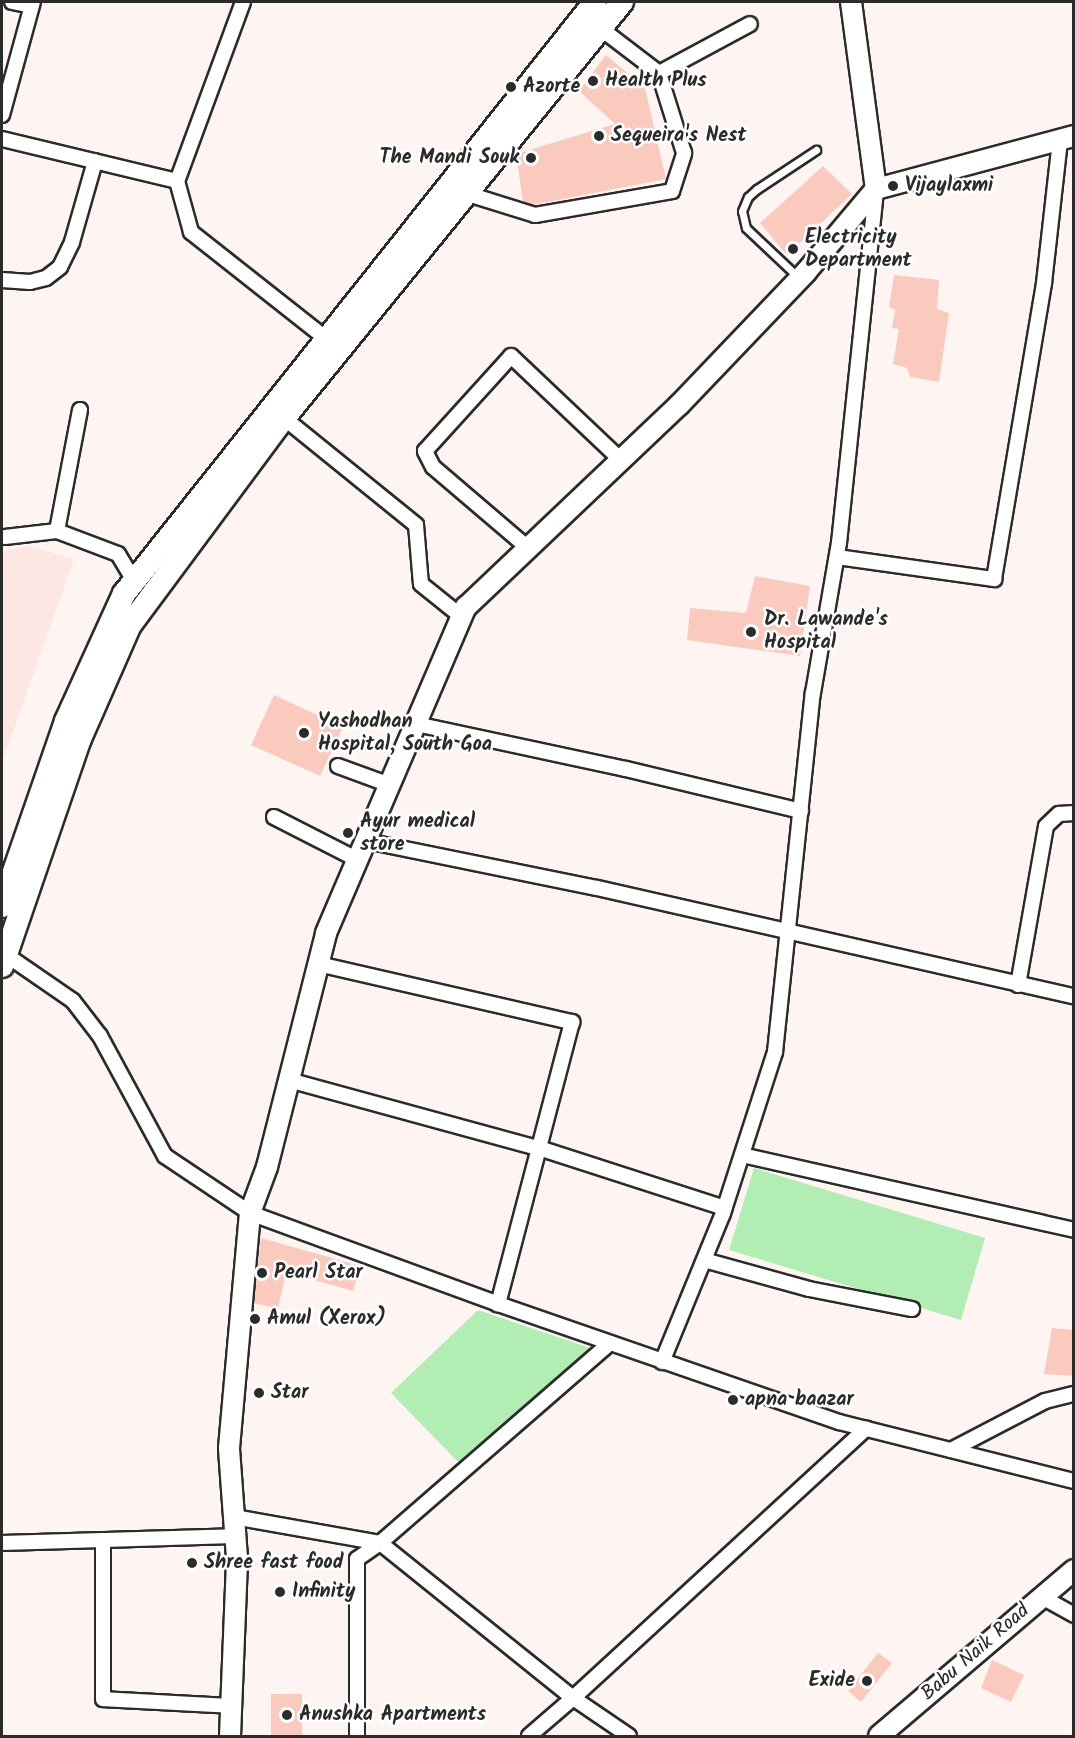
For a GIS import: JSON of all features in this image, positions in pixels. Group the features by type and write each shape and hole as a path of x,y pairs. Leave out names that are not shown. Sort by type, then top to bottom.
{"main road":[{"path":"4,891 66,721 104,631 134,581 325,338 589,12 622,2"},
{"path":"3,958 79,741 130,625 284,418 468,194 589,12"}],"street":[{"path":"2,115 32,4 12,2"},
{"path":"243,2 177,181 191,232 325,338"},
{"path":"662,1362 725,1208 775,1052 813,693 837,557 876,189 851,2"},
{"path":"468,194 535,215 672,191 684,153 659,73 589,12"},
{"path":"659,73 750,24"},
{"path":"230,1737 235,1527 230,1448 250,1213 267,1167 326,933 466,607 621,460 799,279 876,189 1070,137 1059,179 1044,283 994,579 837,557"},
{"path":"2,139 177,181"},
{"path":"2,280 38,280 60,267 72,242 95,161"},
{"path":"528,548 432,467 425,451 511,356 621,460"},
{"path":"57,531 80,410"},
{"path":"284,418 416,525 421,584 462,617"},
{"path":"3,534 57,531 118,554 134,581"},
{"path":"416,724 626,769 801,812"},
{"path":"338,766 390,785"},
{"path":"1018,985 1046,826 1059,814 1074,813"},
{"path":"274,818 358,860"},
{"path":"366,841 788,930 1018,985 1074,996"},
{"path":"3,958 73,1001 100,1036 165,1156 250,1213 662,1362 866,1429 1074,1481"},
{"path":"318,964 572,1022 542,1149 498,1304"},
{"path":"289,1080 542,1149 725,1208"},
{"path":"742,1155 1074,1230"},
{"path":"704,1260 810,1289 912,1309"},
{"path":"357,1737 357,1560 380,1543 610,1343"},
{"path":"951,1450 1045,1401 1074,1394"},
{"path":"529,1737 866,1429"},
{"path":"2,1543 103,1540 235,1527 380,1543 573,1698 628,1737"},
{"path":"103,1540 103,1698 232,1706"},
{"name":"Babu Naik Road","path":"879,1737 1074,1570"},
{"path":"1042,1597 1074,1615"}],"lane":[{"path":"799,279 746,228 742,211 752,193 816,150"}],"shaded area":[{"path":"28,546 74,559 2,763 2,551"}],"green space":[{"path":"754,1168 985,1238 961,1320 729,1250"},
{"path":"478,1310 590,1348 463,1467 391,1393"}],"building":[{"path":"606,55 645,88 666,179 532,205 523,202 516,154 615,124 579,91"},
{"path":"823,166 852,194 787,255 760,223"},
{"path":"894,275 939,280 937,309 949,313 939,382 910,377 907,368 893,364 899,329 892,328 895,310 889,307"},
{"path":"755,576 810,586 800,656 687,640 690,608 746,613"},
{"path":"274,695 343,727 320,776 251,745"},
{"path":"261,1238 360,1266 353,1291 286,1272 278,1309 254,1303"},
{"path":"1052,1328 1074,1330 1074,1376 1044,1374"},
{"path":"878,1653 892,1663 861,1702 848,1691"},
{"path":"992,1660 1024,1675 1011,1702 981,1688"},
{"name":"Anushka Apartments","path":"271,1694 302,1694 302,1737 271,1737"}],"place":[{"name":"Health Plus","path":"593,81"},
{"name":"Azorte","path":"511,87"},
{"name":"Sequeira's Nest","path":"599,136"},
{"name":"The Mandi Souk","path":"531,158"},
{"name":"Vijaylaxmi","path":"893,186"},
{"name":"Electricity Department","path":"793,249"},
{"name":"Dr. Lawande's Hospital","path":"751,632"},
{"name":"Yashodhan Hospital, South Goa","path":"304,733"},
{"name":"Ayur medical store","path":"348,833"},
{"name":"Pearl Star","path":"262,1273"},
{"name":"Amul (Xerox)","path":"255,1319"},
{"name":"Star","path":"259,1393"},
{"name":"apna baazar","path":"733,1400"},
{"name":"Shree fast food","path":"192,1563"},
{"name":"Infinity","path":"280,1592"},
{"name":"Exide","path":"867,1681"},
{"name":"Anushka Apartments","path":"287,1715"}]}
